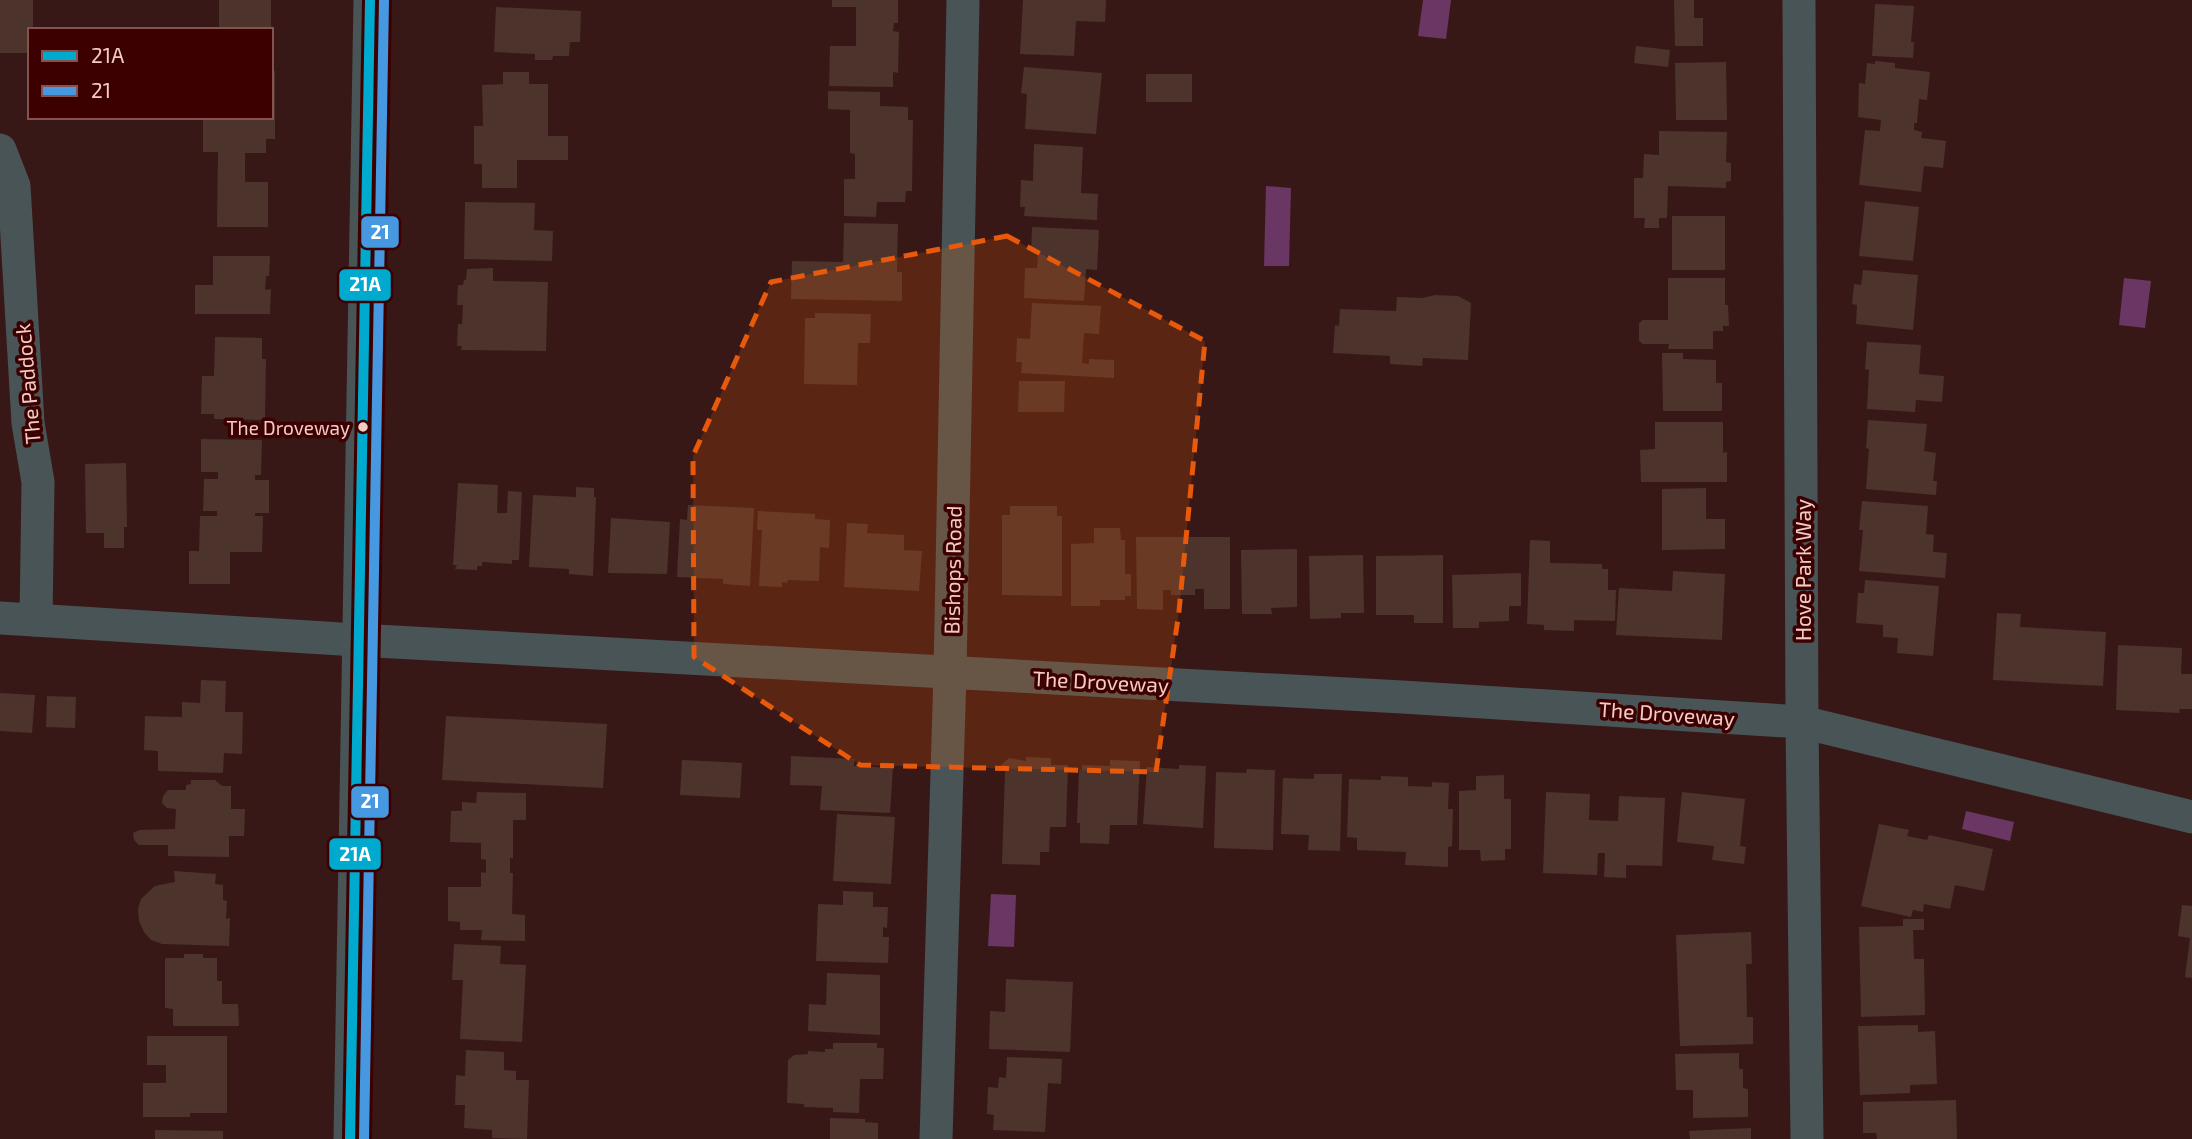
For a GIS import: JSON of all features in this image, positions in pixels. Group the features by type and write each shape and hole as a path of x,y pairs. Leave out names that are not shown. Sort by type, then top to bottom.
{"street":[{"path":"350,1139 370,0"},
{"name":"Bishops Road","path":"936,1139 950,673 963,0"},
{"name":"Hove Park Way","path":"1799,0 1807,1139"},
{"name":"The Paddock","path":"0,150 14,186 28,423 38,482 36,620"},
{"name":"The Droveway","path":"0,618 1802,722 2192,817"}],"highlighted area":[{"path":"1007,236 1205,341 1179,611 1156,772 860,765 694,657 693,456 771,282"}],"shaded area":[{"path":"1423,0 1451,0 1446,39 1418,36"},
{"path":"1266,186 1291,188 1289,266 1264,266"},
{"path":"2124,278 2151,281 2145,328 2119,325"},
{"path":"1966,811 2014,822 2010,841 1962,829"},
{"path":"991,894 1016,895 1014,947 988,946"}],"building":[{"path":"0,0 33,0 33,28 28,28 28,53 0,53"},
{"path":"219,0 271,0 271,28 219,28"},
{"path":"832,0 898,0 898,23 894,23 893,31 899,32 898,73 893,72 893,87 829,86 830,46 856,46 856,7 832,7"},
{"path":"1023,0 1106,0 1105,22 1076,21 1074,56 1020,54"},
{"path":"1674,0 1694,0 1694,18 1703,18 1703,46 1675,46"},
{"path":"1875,4 1914,6 1911,42 1914,42 1913,58 1872,56"},
{"path":"496,7 581,11 580,42 570,42 569,56 553,56 552,60 535,60 535,54 494,52"},
{"path":"1636,46 1670,50 1668,67 1634,63"},
{"path":"1875,61 1895,63 1895,68 1930,72 1927,100 1919,99 1914,130 1922,132 1921,138 1946,141 1943,168 1924,166 1921,192 1859,185 1865,130 1880,131 1881,120 1858,117 1859,83 1865,84 1867,63 1875,64"},
{"path":"1726,62 1727,120 1676,120 1675,63"},
{"path":"1024,67 1102,73 1096,134 1025,129 1027,94 1021,93"},
{"path":"275,71 275,139 266,139 266,153 245,153 245,182 268,182 268,227 217,227 218,152 203,152 203,119 273,119"},
{"path":"503,72 529,72 529,84 548,84 548,136 568,136 568,160 517,160 517,188 482,188 482,164 474,164 474,126 483,126 482,85 503,84"},
{"path":"1146,74 1192,74 1192,102 1146,102"},
{"path":"828,91 880,92 880,106 908,107 908,120 913,120 912,191 906,191 905,202 877,202 876,217 844,216 844,179 855,179 855,154 850,153 850,110 828,109"},
{"path":"1659,131 1727,132 1726,162 1731,163 1731,181 1726,182 1726,188 1668,186 1667,218 1659,218 1659,228 1644,228 1645,218 1634,218 1634,178 1643,178 1644,154 1659,155"},
{"path":"1034,144 1083,147 1081,193 1098,194 1097,220 1024,216 1025,207 1020,207 1021,180 1033,181"},
{"path":"1865,201 1919,207 1913,261 1859,256"},
{"path":"465,202 535,203 534,230 553,231 552,261 464,259"},
{"path":"1672,216 1725,216 1725,270 1672,270"},
{"path":"844,223 898,224 897,272 902,272 902,301 791,299 792,261 843,262"},
{"path":"1032,227 1099,230 1097,270 1086,269 1084,301 1024,298 1025,268 1037,268 1038,251 1031,251"},
{"path":"213,256 270,256 265,290 271,289 270,314 195,314 195,285 213,285"},
{"path":"493,268 493,281 548,282 546,351 461,350 462,346 457,346 458,324 462,324 463,305 457,305 458,285 463,285 466,280 467,269"},
{"path":"1863,270 1918,275 1913,330 1856,324 1857,305 1852,304 1854,284 1861,285"},
{"path":"1668,278 1725,278 1725,305 1728,305 1729,326 1723,326 1723,331 1713,331 1713,349 1668,349 1669,344 1643,344 1639,341 1639,323 1643,320 1668,320"},
{"path":"1435,295 1458,296 1471,303 1468,360 1423,358 1422,366 1390,364 1390,356 1333,353 1335,325 1339,326 1340,309 1396,311 1397,297 1423,298"},
{"path":"1032,303 1101,306 1099,334 1084,333 1082,363 1089,364 1089,359 1114,360 1114,378 1021,373 1022,362 1016,362 1017,338 1030,339"},
{"path":"815,313 871,314 870,343 858,343 857,385 804,384 805,318 815,318"},
{"path":"215,337 262,338 262,359 266,359 265,420 214,419 214,414 201,414 202,376 214,376"},
{"path":"1867,342 1921,345 1919,374 1944,376 1942,402 1916,400 1915,412 1867,409"},
{"path":"1662,353 1683,353 1683,359 1716,360 1716,383 1722,383 1722,411 1663,411"},
{"path":"1019,381 1065,381 1064,412 1018,412"},
{"path":"1868,420 1927,424 1924,451 1936,453 1933,481 1937,481 1936,495 1866,489"},
{"path":"1655,422 1723,422 1727,482 1641,482 1640,450 1655,449"},
{"path":"201,439 262,440 261,475 255,475 255,480 269,480 269,513 255,513 255,516 263,516 262,552 230,552 230,584 189,584 189,551 199,551 200,516 217,516 217,511 203,511 204,479 218,479 218,472 201,472"},
{"path":"126,463 127,527 124,527 124,548 104,548 104,533 86,533 85,464"},
{"path":"458,483 498,485 497,513 507,513 508,491 522,492 519,560 512,560 512,564 482,562 482,566 477,566 477,570 455,569 457,565 453,565"},
{"path":"576,487 594,488 596,497 593,576 569,574 569,569 529,567 533,495 576,497"},
{"path":"1706,488 1706,519 1725,519 1725,549 1662,550 1662,489"},
{"path":"1862,501 1928,506 1926,534 1934,535 1933,552 1947,553 1945,578 1859,571 1863,530 1859,530"},
{"path":"688,505 754,508 750,586 723,584 723,579 677,577 680,519 687,520"},
{"path":"1010,506 1057,506 1057,516 1062,516 1062,596 1002,595 1002,515 1010,515"},
{"path":"758,511 815,514 815,519 830,520 829,548 820,547 819,581 788,580 787,583 782,582 782,587 759,586 762,530 757,530"},
{"path":"611,518 670,522 667,574 608,573"},
{"path":"847,523 868,524 867,533 904,535 904,550 922,551 919,591 844,587"},
{"path":"1094,528 1120,528 1121,540 1125,540 1125,574 1131,574 1131,596 1125,596 1125,600 1100,600 1100,606 1071,606 1071,544 1094,543"},
{"path":"1136,537 1230,537 1230,609 1204,609 1204,589 1195,589 1195,595 1171,595 1171,590 1163,590 1163,610 1137,609"},
{"path":"1530,540 1550,541 1550,563 1602,564 1602,569 1608,569 1608,590 1616,590 1615,621 1574,620 1574,631 1544,630 1544,625 1527,624"},
{"path":"1297,549 1297,607 1271,608 1272,614 1242,614 1241,550"},
{"path":"1363,555 1364,613 1341,613 1341,618 1310,619 1309,556"},
{"path":"1443,555 1443,623 1414,623 1414,615 1376,615 1376,556"},
{"path":"1673,571 1725,574 1722,640 1616,635 1619,588 1672,591"},
{"path":"1521,573 1521,606 1509,606 1509,621 1479,622 1479,628 1453,628 1452,575"},
{"path":"1865,580 1939,586 1933,656 1897,653 1898,638 1883,637 1883,625 1856,623 1858,593 1864,593"},
{"path":"1997,613 2021,614 2020,627 2106,632 2103,686 1993,680"},
{"path":"2118,645 2182,648 2181,674 2192,674 2192,709 2179,709 2180,713 2116,710"},
{"path":"201,680 226,681 225,712 243,712 242,754 224,753 223,773 158,771 158,751 144,750 145,716 182,717 182,702 200,703"},
{"path":"0,693 35,695 32,733 0,731"},
{"path":"47,696 76,697 75,728 46,727"},
{"path":"446,716 607,724 603,788 442,780"},
{"path":"791,756 854,759 854,766 893,768 890,813 820,810 822,786 790,785"},
{"path":"1026,757 1051,758 1051,765 1068,765 1066,827 1050,827 1049,852 1040,852 1040,865 1002,864 1005,771 1001,771 1001,765 1009,758 1026,761"},
{"path":"682,760 742,763 740,798 680,795"},
{"path":"1110,760 1140,761 1137,825 1110,825 1109,844 1080,843 1080,823 1077,823 1079,770 1082,770 1082,765 1110,766"},
{"path":"1179,765 1206,766 1203,828 1143,824 1147,767 1179,769"},
{"path":"1247,769 1275,770 1273,850 1214,848 1216,772 1246,773"},
{"path":"1314,774 1342,774 1340,851 1308,850 1309,835 1281,834 1283,778 1314,779"},
{"path":"1504,775 1504,799 1511,799 1511,849 1505,849 1505,860 1481,861 1480,850 1459,850 1459,791 1476,790 1476,776"},
{"path":"1381,776 1408,777 1408,786 1432,787 1432,782 1449,783 1448,809 1453,809 1452,846 1448,847 1448,867 1405,865 1406,852 1357,850 1357,838 1347,837 1349,779 1381,780"},
{"path":"191,780 215,780 222,786 231,786 231,809 245,809 244,836 229,836 229,857 168,856 168,845 139,845 134,840 133,833 139,830 175,829 176,809 167,808 162,803 163,796 168,790 186,790 186,785 191,784"},
{"path":"477,792 526,793 526,820 513,820 513,858 510,858 510,873 513,873 512,914 525,915 525,941 481,940 482,930 460,930 460,922 448,921 448,887 481,887 481,872 486,873 486,860 481,859 481,843 450,842 451,811 462,811 462,802 476,803"},
{"path":"1546,792 1590,794 1589,820 1618,821 1619,796 1665,798 1662,866 1626,865 1626,878 1604,877 1605,853 1598,853 1597,875 1543,873"},
{"path":"1682,792 1745,799 1740,846 1746,847 1744,864 1712,860 1714,846 1677,842"},
{"path":"837,814 895,817 891,884 833,881"},
{"path":"1879,824 1909,830 1907,836 1927,840 1929,835 1993,849 1984,891 1955,885 1950,909 1924,904 1923,912 1913,910 1911,917 1861,906"},
{"path":"174,871 216,874 215,884 223,885 223,900 227,901 226,919 230,918 229,946 162,944 151,940 144,932 139,921 141,899 155,886 175,882"},
{"path":"843,891 873,892 873,907 888,907 887,928 883,927 883,937 889,937 888,963 816,961 818,904 843,905"},
{"path":"2182,905 2192,906 2192,978 2185,977 2190,938 2178,936"},
{"path":"1903,919 1924,919 1924,930 1913,930 1914,959 1924,959 1925,1015 1861,1017 1859,927 1903,926"},
{"path":"1751,932 1752,964 1746,964 1747,1017 1753,1017 1753,1044 1680,1046 1676,935"},
{"path":"454,944 501,946 500,964 526,965 522,1042 460,1039 463,980 452,980"},
{"path":"184,954 203,954 203,958 217,958 217,981 222,981 222,1004 238,1004 239,1026 173,1026 173,1009 165,1008 165,958 184,958"},
{"path":"827,973 880,975 880,1035 808,1031 809,1004 826,1005"},
{"path":"1006,979 1073,982 1070,1052 989,1049 990,1011 1005,1012"},
{"path":"1918,1025 1918,1032 1935,1031 1937,1084 1910,1085 1910,1093 1860,1095 1858,1026"},
{"path":"147,1036 227,1036 227,1113 190,1113 190,1117 143,1117 143,1083 166,1083 166,1065 147,1065"},
{"path":"833,1043 877,1043 877,1048 884,1048 883,1079 860,1079 859,1113 833,1112 833,1108 804,1107 804,1104 787,1103 788,1060 794,1055 808,1054 808,1051 825,1052 825,1049 833,1049"},
{"path":"466,1050 504,1052 504,1070 516,1071 516,1080 529,1080 527,1139 492,1138 492,1130 464,1128 465,1105 455,1105 456,1075 465,1076"},
{"path":"1739,1053 1739,1069 1743,1069 1743,1088 1748,1089 1748,1117 1693,1118 1693,1090 1676,1090 1675,1054"},
{"path":"1007,1057 1062,1059 1061,1084 1048,1083 1045,1132 993,1130 994,1115 987,1114 988,1087 998,1088 999,1077 1006,1078"},
{"path":"1956,1100 1957,1139 1877,1139 1876,1133 1863,1133 1863,1102"},
{"path":"830,1118 865,1119 865,1122 878,1123 878,1139 830,1139"},
{"path":"1751,1128 1751,1139 1690,1139 1689,1131"},
{"path":"155,1130 223,1131 223,1139 155,1139"}],"transit line":[{"name":"21A","path":"350,1139 370,0"},
{"name":"21","path":"364,1139 384,0"}],"place":[{"name":"The Droveway","path":"363,427"}]}
